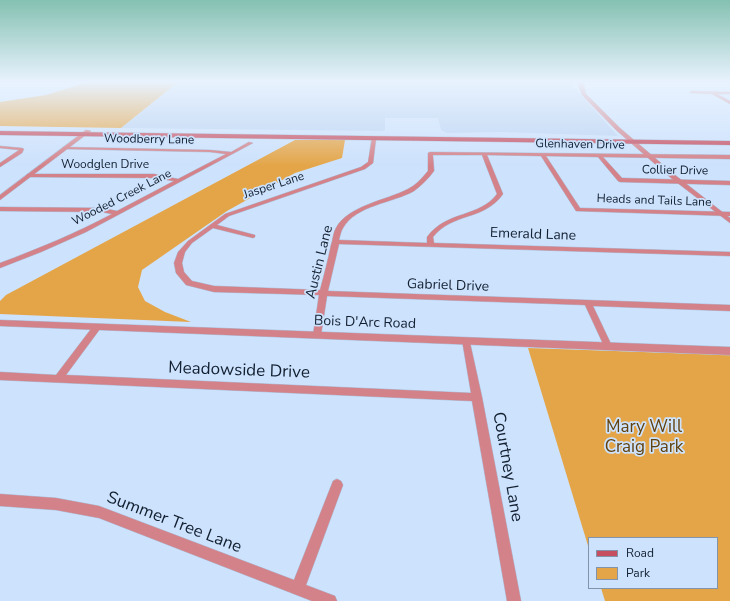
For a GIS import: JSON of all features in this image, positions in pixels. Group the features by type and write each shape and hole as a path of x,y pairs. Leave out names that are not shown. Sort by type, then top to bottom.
{"main road":[{"path":"0,131 630,140 730,143"},
{"path":"630,140 730,139"}],"street":[{"path":"600,110 630,140 678,182 730,221"},
{"path":"0,198 86,133"},
{"name":"Jasper Lane","path":"178,263 182,252 190,242 226,215 364,168 370,163 374,137"},
{"name":"Wooded Creek Lane","path":"0,266 40,251 118,213 251,143"},
{"path":"0,147 22,148 20,152 0,165"},
{"name":"Woodberry Lane","path":"65,148 210,150 231,154"},
{"name":"Glenhaven Drive","path":"430,153 730,157"},
{"name":"Austin Lane","path":"317,335 323,294 339,228 344,221 353,214 412,190 421,184 431,171 430,153"},
{"path":"431,245 430,237 439,226 486,207 497,200 500,194 484,154"},
{"name":"Heads and Tails Lane","path":"542,154 578,210 730,214"},
{"name":"Collier Drive","path":"599,155 620,180 730,183"},
{"name":"Woodglen Drive","path":"29,175 154,176 180,181"},
{"path":"0,209 102,210 118,213"},
{"path":"211,226 253,236"},
{"name":"Emerald Lane","path":"335,242 730,254"},
{"name":"Gabriel Drive","path":"178,263 180,273 189,283 214,289 588,304 730,308"},
{"path":"588,304 608,346"},
{"name":"Bois D'Arc Road","path":"0,323 730,351"},
{"path":"58,379 97,327"},
{"name":"Courtney Lane","path":"466,340 514,601"},
{"name":"Meadowside Drive","path":"0,376 477,397"},
{"path":"298,588 337,485"},
{"name":"Summer Tree Lane","path":"0,500 56,504 99,512 330,601"}],"shaded area":[{"path":"143,110 595,110 618,136 500,132 447,133 441,130 438,118 385,118 385,130 383,131 121,128"}],"green space":[{"path":"0,110 143,110 121,128 0,126"},
{"path":"295,140 345,140 342,158 295,173 227,211 142,270 138,287 145,301 165,312 191,322 0,314 0,301 6,295"},
{"name":"Mary Will Craig Park","path":"528,348 730,355 730,601 605,601 601,589 718,589 718,537 588,537 588,546"}]}
